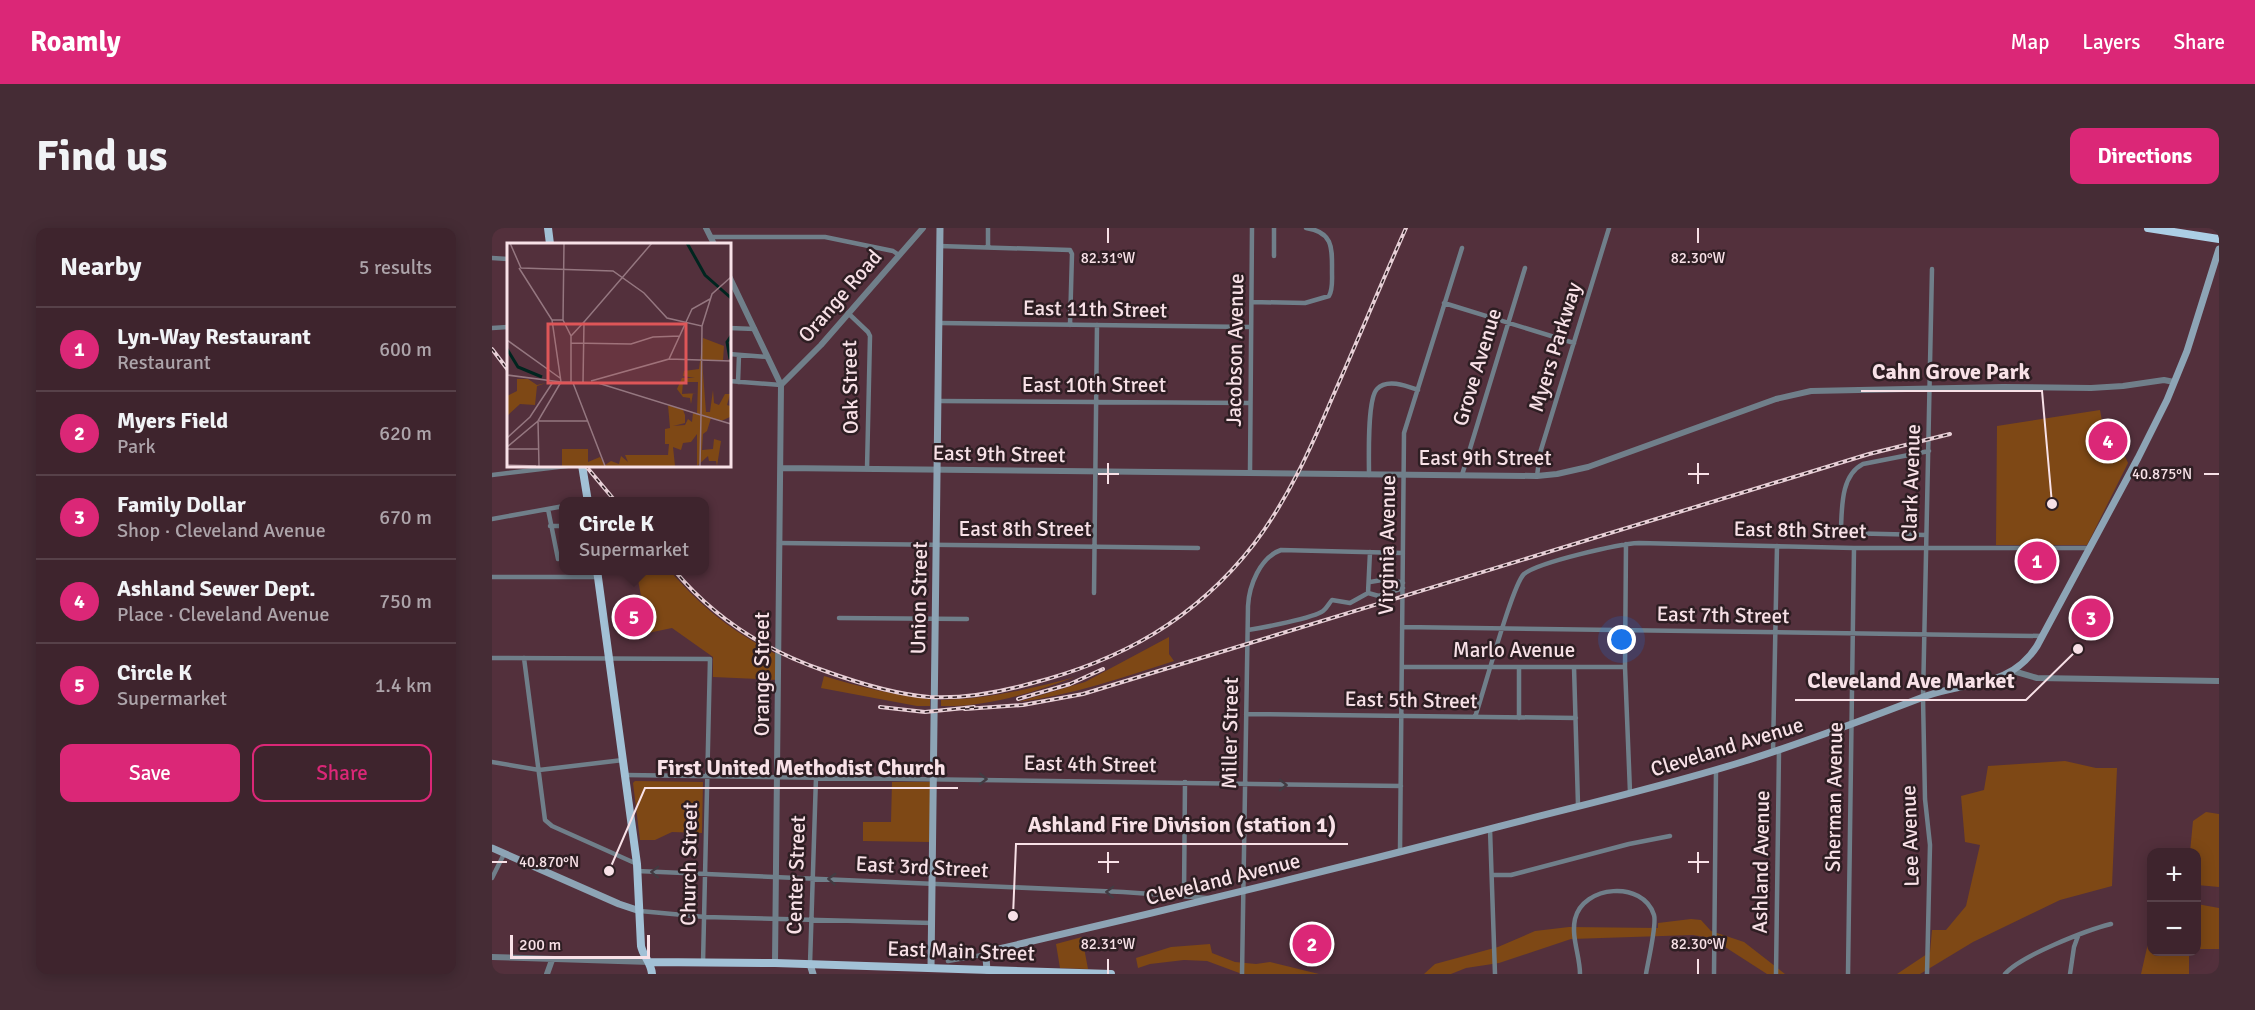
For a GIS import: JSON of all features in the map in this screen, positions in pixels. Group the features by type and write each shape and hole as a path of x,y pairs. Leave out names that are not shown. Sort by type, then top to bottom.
{"highway":[{"path":"2148,228 2219,239"}],"main road":[{"path":"548,228 550,243"},
{"name":"Union Street","path":"932,971 940,228"},
{"name":"Cleveland Avenue","path":"988,954 994,950 1400,852 1716,770 1923,698 1996,679 2013,671 2032,654 2138,459 2187,351 2219,249"},
{"path":"582,466 587,497"},
{"path":"598,575 637,868 642,951 650,962 652,974"},
{"path":"492,848 627,908 640,911"},
{"path":"988,954 986,958 988,972"},
{"name":"East Main Street","path":"650,962 775,963 932,971 1111,974"},
{"name":"Center Street","path":"810,964 813,974"}],"street":[{"path":"706,228 712,242 825,237 883,248 899,255"},
{"name":"Orange Road","path":"782,385 848,314 922,228"},
{"path":"988,228 988,247"},
{"name":"Jacobson Avenue","path":"1250,472 1252,228"},
{"path":"1274,228 1274,256"},
{"path":"1252,302 1305,303 1329,296 1332,288 1332,253 1329,241 1324,235 1306,228"},
{"name":"Myers Parkway","path":"1537,476 1540,453 1609,228"},
{"path":"939,246 1070,250 1072,254 1070,325"},
{"name":"Virginia Avenue","path":"1400,852 1404,433 1462,248"},
{"path":"492,258 507,259"},
{"name":"Grove Avenue","path":"1461,475 1525,268"},
{"name":"Clark Avenue","path":"1923,698 1932,269"},
{"path":"730,278 782,385 730,381"},
{"path":"1444,303 1574,343"},
{"name":"Oak Street","path":"848,314 870,336 867,469"},
{"name":"East 11th Street","path":"939,323 1251,327"},
{"path":"1094,593 1097,325"},
{"path":"492,328 507,327"},
{"path":"730,328 755,329"},
{"path":"730,354 769,357"},
{"path":"738,382 739,355"},
{"name":"East 9th Street","path":"781,468 1537,476 1588,467 1776,399 1810,391 2003,387 2091,388 2164,380 2174,382"},
{"path":"1369,475 1371,412 1375,392 1381,386 1396,384 1418,390"},
{"name":"Orange Street","path":"775,963 782,385"},
{"name":"East 10th Street","path":"938,401 1250,403"},
{"path":"1926,535 1841,533 1845,488 1851,472 1863,464 1929,451"},
{"path":"492,475 567,466"},
{"path":"492,519 559,507"},
{"path":"548,509 558,559"},
{"path":"550,526 559,526"},
{"name":"East 8th Street","path":"780,543 1198,548"},
{"path":"1626,544 1625,667 1630,792"},
{"name":"East 8th Street","path":"1503,628 1522,576 1530,570 1613,545 2089,548"},
{"name":"Ashland Avenue","path":"1776,974 1778,546"},
{"name":"Sherman Avenue","path":"1848,974 1854,548"},
{"name":"Miller Street","path":"1242,974 1248,596 1251,584 1274,553 1281,550 1371,552"},
{"path":"1368,593 1371,552 1403,553"},
{"path":"492,577 563,575"},
{"path":"1370,582 1388,579 1403,585"},
{"path":"1248,630 1317,614 1332,600 1350,603 1368,593 1379,596 1403,585"},
{"path":"839,618 967,619"},
{"name":"East 7th Street","path":"1402,627 2042,636"},
{"path":"1475,717 1503,628"},
{"path":"492,658 609,658"},
{"path":"524,658 544,815 549,824 637,868"},
{"name":"Church Street","path":"609,658 710,658 704,963"},
{"name":"Marlo Avenue","path":"1402,667 1625,667"},
{"path":"1519,667 1519,718"},
{"path":"1574,667 1578,805"},
{"path":"2013,671 2037,678 2219,681"},
{"name":"Lee Avenue","path":"1923,698 1925,799 1929,845 1927,974"},
{"name":"East 5th Street","path":"1246,714 1576,718"},
{"path":"492,762 539,770 624,760"},
{"path":"1714,974 1716,770"},
{"name":"East 4th Street","path":"626,775 1401,786"},
{"name":"Center Street","path":"810,964 816,777"},
{"path":"1184,895 1185,782"},
{"path":"1490,829 1495,974"},
{"path":"1492,876 1511,875 1629,844 1670,836"},
{"path":"492,878 504,854"},
{"name":"East 3rd Street","path":"637,868 705,874 1184,895 1210,899"},
{"path":"1580,974 1575,933 1577,912 1593,896 1602,892 1615,891 1637,897 1654,913 1655,925 1646,974"},
{"path":"640,911 705,917 932,923"},
{"path":"2005,974 2020,962 2110,924"},
{"path":"2070,974 2078,936"},
{"name":"Cleveland Avenue","path":"948,961 988,954"},
{"path":"492,957 650,962"},
{"path":"548,974 552,960"}],"shaded area":[{"path":"2100,410 2103,427 2095,433 2112,459 2123,452 2128,463 2087,545 1996,545 1997,426"},
{"path":"674,575 719,618 776,654 778,680 713,677 713,657 672,628 648,633 638,580 641,576"},
{"path":"1169,637 1169,654 1174,661 1116,680 1018,702 1085,682"},
{"path":"824,676 877,690 930,699 930,706 917,706 821,688"},
{"path":"1075,677 1009,698 958,706 941,706 941,700 1009,693"},
{"path":"2065,761 2096,768 2117,768 2112,886 2060,900 1973,942 1920,974 1897,974 1930,952 1932,930 1946,930 1966,906 1980,845 1965,842 1961,796 1984,790 1988,766"},
{"path":"635,781 703,782 702,833 672,832 655,840 640,840 633,783"},
{"path":"892,782 931,782 929,842 863,841 863,822 891,822"},
{"path":"2206,812 2219,814 2219,887 2201,885 2201,848 2190,848 2193,821"},
{"path":"2201,905 2219,908 2219,949 2201,949"},
{"path":"1701,920 1711,931 1744,942 1785,974 1767,974 1711,938 1693,935 1571,939 1499,963 1466,968 1451,974 1424,974 1435,964 1498,947 1535,931 1569,927 1658,928 1658,923"},
{"path":"1082,937 1088,969 1060,968 1056,944"},
{"path":"1210,944 1212,953 1235,962 1256,964 1270,962 1319,974 1242,974 1207,961 1184,960 1150,964 1138,968 1136,958 1171,947"},
{"path":"2147,948 2147,956 2189,956 2189,974 2141,974"}],"railway":[{"path":"679,575 724,618 762,643 803,663 889,691 929,697 992,693 1062,674 1125,650 1181,616 1207,595 1254,544 1278,509 1325,415 1406,228"},
{"path":"492,349 507,369"},
{"path":"965,709 1023,705 1083,694 1869,454 1950,434"},
{"path":"586,466 612,497"},
{"path":"1018,699 1070,684 1103,669"},
{"path":"880,707 925,712 974,707"}],"place":[{"name":"Ashland Sewer Dept.","path":"2108,441"},
{"name":"Cahn Grove Park","path":"2052,504"},
{"name":"Lyn-Way Restaurant","path":"2037,561"},
{"name":"Circle K","path":"634,617"},
{"name":"Family Dollar","path":"2091,618"},
{"name":"Cleveland Ave Market","path":"2078,649"},
{"name":"First United Methodist Church","path":"609,871"},
{"name":"Ashland Fire Division (station 1)","path":"1013,916"},
{"name":"Myers Field","path":"1312,944"}]}
